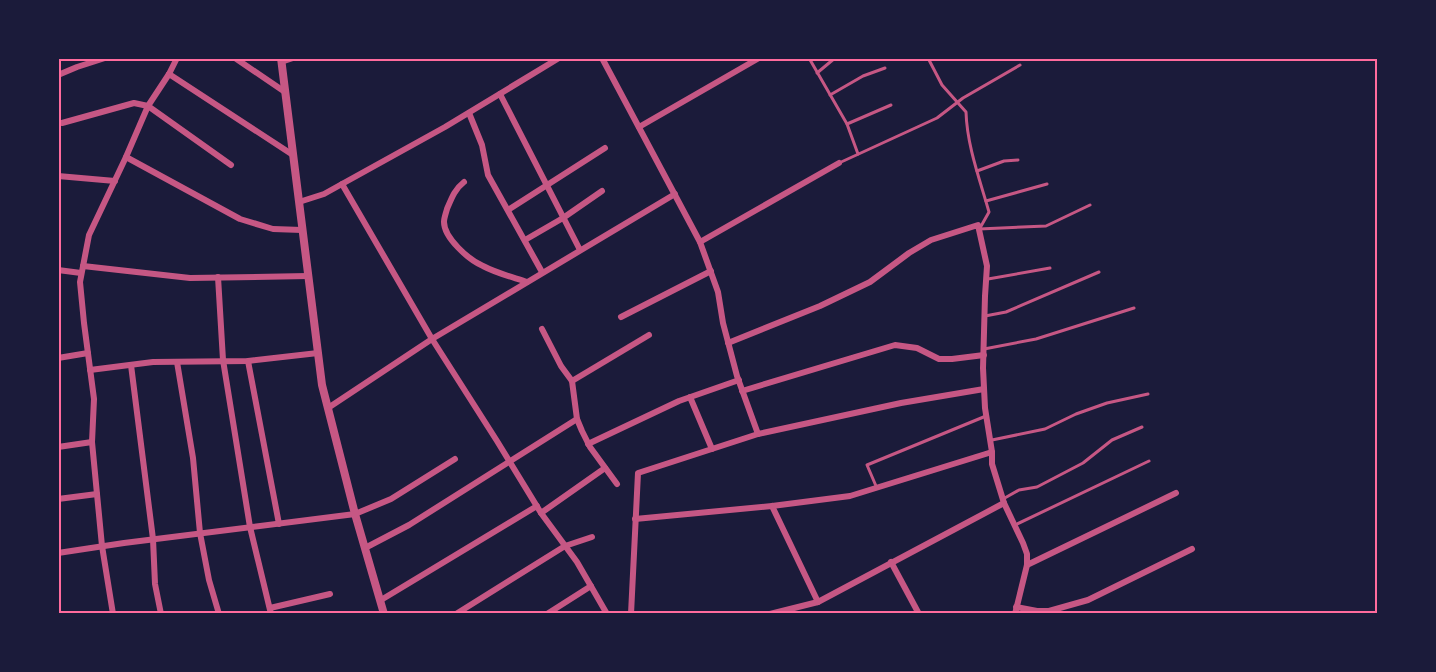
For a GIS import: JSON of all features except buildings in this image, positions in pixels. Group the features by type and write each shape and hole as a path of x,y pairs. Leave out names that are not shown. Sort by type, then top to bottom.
{"street":[{"path":"58,75 105,58"},
{"path":"113,614 102,546 92,442 94,399 80,282 81,273 89,235 148,106 177,58"},
{"path":"236,58 285,92"},
{"path":"293,58 281,60 322,385 355,514 384,614"},
{"path":"298,202 324,194 469,113 559,58"},
{"path":"602,58 700,242 718,292 723,323 742,391 758,434"},
{"path":"639,127 759,58"},
{"path":"169,74 293,155"},
{"path":"500,94 580,250"},
{"path":"62,123 134,103 148,106 231,165"},
{"path":"469,113 482,145 488,175 542,272"},
{"path":"508,210 605,148"},
{"path":"126,157 240,219 273,229 302,230"},
{"path":"700,242 839,164"},
{"path":"58,176 115,181"},
{"path":"464,182 456,188 444,221 445,229 467,256 477,263 485,268 527,282"},
{"path":"342,184 432,339 541,513 577,562 606,614"},
{"path":"525,240 602,192"},
{"path":"328,408 432,339 675,194"},
{"path":"728,343 820,306 870,282 931,240 978,225 987,266 984,389 992,464 1004,501 1027,554 1027,565 1016,610 1049,611 1088,600 1192,549"},
{"path":"83,266 190,278 308,276"},
{"path":"58,270 81,273"},
{"path":"621,317 711,271"},
{"path":"218,277 223,360 250,527 270,611 330,594"},
{"path":"542,329 561,366 572,381 577,418 588,444 617,484"},
{"path":"572,381 649,335"},
{"path":"742,391 895,345 917,348 939,359 952,359 984,352"},
{"path":"90,370 153,362 248,361 318,352"},
{"path":"58,358 88,353"},
{"path":"248,361 279,524"},
{"path":"177,362 193,458 200,533 209,580 219,614"},
{"path":"131,365 153,539 155,584 161,614"},
{"path":"588,444 679,401 739,381"},
{"path":"631,614 638,473 758,434 900,403 984,389"},
{"path":"690,397 712,449"},
{"path":"365,548 409,525 577,418"},
{"path":"58,447 92,442"},
{"path":"635,519 850,496 992,452"},
{"path":"58,553 355,514 391,499 455,459"},
{"path":"541,513 605,468"},
{"path":"1027,565 1176,493"},
{"path":"58,499 97,494"},
{"path":"770,614 818,602 1004,501"},
{"path":"381,600 537,506"},
{"path":"772,506 818,602"},
{"path":"456,614 565,546 592,537"},
{"path":"891,562 919,614"},
{"path":"548,614 591,586"}],"lane":[{"path":"809,58 847,124 858,154"},
{"path":"817,73 835,58"},
{"path":"928,59 942,85 966,112 966,126 989,212 979,229"},
{"path":"839,164 937,118 957,102 1020,65"},
{"path":"830,95 864,76 885,68"},
{"path":"847,124 891,105"},
{"path":"977,171 1004,161 1018,160"},
{"path":"986,201 1047,184"},
{"path":"979,229 1046,226 1090,205"},
{"path":"986,279 1050,268"},
{"path":"985,316 1006,312 1099,272"},
{"path":"984,352 1036,339 1134,308"},
{"path":"990,440 1045,429 1076,414 1107,403 1148,394"},
{"path":"877,488 867,465 986,416"},
{"path":"1004,501 1019,490 1037,487 1083,463 1112,440 1143,427"},
{"path":"1015,525 1149,461"}]}
